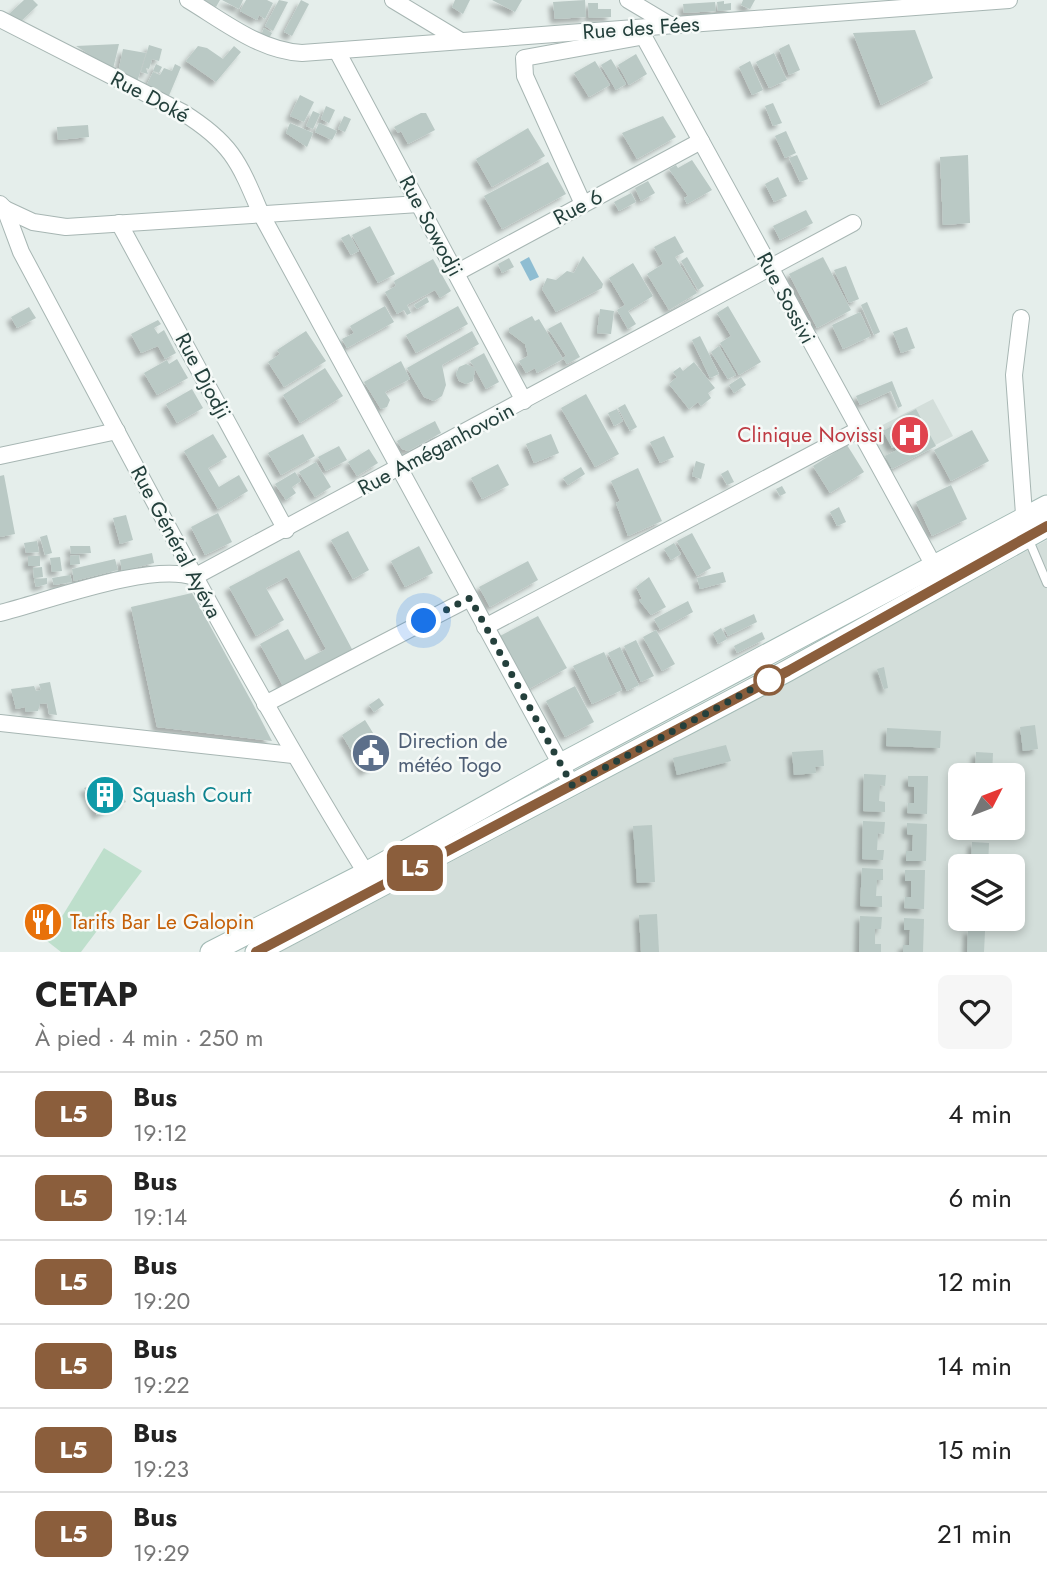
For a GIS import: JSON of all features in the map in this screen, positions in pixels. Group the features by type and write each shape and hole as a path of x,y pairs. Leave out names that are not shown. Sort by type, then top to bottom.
{"main road":[{"path":"256,952 867,628 1025,528 1047,506"},
{"path":"211,952 366,873 561,764 934,566 1025,528 1047,526"},
{"path":"856,608 867,628"}],"street":[{"name":"Rue des Fées","path":"188,0 273,49 302,53 461,41 642,32 670,25 868,10 895,4 1009,0"},
{"path":"393,0 461,41"},
{"path":"628,0 670,25"},
{"path":"850,0 868,10"},
{"name":"Rue Doké","path":"0,19 204,126 235,155 261,214 572,785"},
{"path":"583,204 525,76 524,58 642,32"},
{"name":"Rue Sossivi","path":"642,32 934,566"},
{"name":"Rue Sowodji","path":"337,51 524,401"},
{"name":"Rue 6","path":"456,273 701,141"},
{"path":"3,206 33,222 49,225 419,204"},
{"name":"Rue Général Ayéva","path":"3,206 21,252 194,578 293,755 366,873"},
{"name":"Rue Djodji","path":"119,223 286,530"},
{"name":"Rue Améganhovoin","path":"194,578 853,223"},
{"path":"1021,318 1014,375 1025,528"},
{"path":"485,627 858,430"},
{"path":"0,456 117,431"},
{"path":"0,613 118,580 180,572 194,578"},
{"path":"265,705 470,598"},
{"path":"0,723 293,755"}],"lane":[{"path":"1025,528 1047,583"},
{"path":"1038,561 1047,572"}],"shaded area":[{"name":"Clinique Novissi","path":"933,399 953,436 887,470 867,433"},
{"path":"1047,540 1047,952 280,952 580,794"}],"green space":[{"path":"104,848 142,871 81,952 61,952 47,941"}],"water":[{"path":"529,257 539,277 530,281 520,262"}],"building":[{"path":"24,0 33,0 38,5 17,25 8,15"},
{"path":"203,0 220,0 216,7"},
{"path":"222,0 243,0 239,9"},
{"path":"246,0 267,0 273,3 265,19 259,15 257,20 240,11"},
{"path":"279,0 288,2 273,31 265,26"},
{"path":"301,0 309,4 292,36 284,32"},
{"path":"455,0 470,0 463,14 452,7"},
{"path":"492,0 522,0 515,12"},
{"path":"585,0 586,17 555,19 553,2"},
{"path":"743,0 755,0 750,9 741,5"},
{"path":"724,1 724,4 731,3 731,10 718,11 717,2"},
{"path":"715,2 716,11 684,13 683,4"},
{"path":"588,3 598,3 598,9 611,9 611,17 589,18"},
{"path":"264,28 272,33 267,42 260,38"},
{"path":"915,30 933,78 881,105 853,33"},
{"path":"119,44 113,69 76,46"},
{"path":"789,44 800,70 789,75 779,49"},
{"path":"149,45 162,49 159,61 152,59 149,69 146,68 148,74 141,72"},
{"path":"198,46 207,48 223,59 234,46 241,52 216,82 186,61"},
{"path":"123,49 146,53 137,82 118,73"},
{"path":"774,53 787,80 769,88 756,62"},
{"path":"636,54 647,74 629,85 618,65"},
{"path":"611,59 626,84 616,90 601,65"},
{"path":"595,61 610,85 589,97 574,73"},
{"path":"750,61 763,90 752,95 739,67"},
{"path":"156,64 162,67 159,73 153,71"},
{"path":"175,64 181,67 168,98 145,88 153,72 160,75 164,68 172,71"},
{"path":"300,95 314,102 304,122 290,116"},
{"path":"773,103 782,123 773,126 765,106"},
{"path":"326,106 335,110 329,123 321,119"},
{"path":"313,111 320,114 313,129 306,126"},
{"path":"426,113 435,130 408,144 401,131 398,133 394,127"},
{"path":"344,116 351,119 345,132 338,129"},
{"path":"663,116 676,137 637,159 622,133"},
{"path":"290,123 313,133 307,147 286,133"},
{"path":"319,123 337,131 332,140 315,132"},
{"path":"88,125 89,137 58,140 57,127"},
{"path":"528,128 545,156 492,187 476,159"},
{"path":"786,131 796,153 785,158 775,136"},
{"path":"797,155 808,179 800,182 789,158"},
{"path":"968,155 970,223 943,225 940,157"},
{"path":"692,160 712,190 687,204 684,198 688,196 669,169 676,165 678,168"},
{"path":"548,162 566,194 502,229 484,196"},
{"path":"778,177 787,196 774,202 765,184"},
{"path":"648,181 655,193 641,201 635,188"},
{"path":"631,193 636,202 619,211 614,202"},
{"path":"806,210 813,223 780,240 773,226"},
{"path":"370,226 395,274 378,283 352,235"},
{"path":"349,234 359,251 351,255 341,238"},
{"path":"675,236 684,252 675,257 697,293 669,310 647,274 663,264 654,247"},
{"path":"583,256 603,284 602,288 556,312 542,289 547,278 556,280 567,271 574,273"},
{"path":"687,257 704,286 698,290 681,261"},
{"path":"823,257 851,310 817,328 789,274"},
{"path":"509,258 514,267 502,273 498,264"},
{"path":"433,259 451,291 440,298 435,290 407,305 411,313 407,315 404,310 397,314 385,292 396,286 394,281"},
{"path":"633,263 653,296 628,311 636,324 628,329 617,310 625,305 609,278"},
{"path":"846,266 859,299 849,303 834,270"},
{"path":"427,297 429,302 417,309 414,305"},
{"path":"867,302 880,332 874,335 861,305"},
{"path":"385,306 394,322 347,348 342,339 354,333 350,326"},
{"path":"458,306 468,324 416,353 406,335"},
{"path":"728,306 761,362 739,375 720,343 731,336 717,313"},
{"path":"29,307 36,318 17,328 11,317"},
{"path":"600,309 614,311 611,334 597,333"},
{"path":"860,312 871,336 843,349 832,325"},
{"path":"532,316 535,321 539,319 563,359 537,373 535,368 526,373 519,361 528,356 525,344 509,332 509,328"},
{"path":"158,320 161,324 154,328 158,334 164,330 176,353 165,359 158,346 141,353 131,334"},
{"path":"561,322 580,357 567,364 563,358 566,356 548,329"},
{"path":"907,327 915,348 901,353 893,332"},
{"path":"306,331 326,361 284,387 268,362 280,354 277,350"},
{"path":"472,331 479,344 442,365 446,385 442,396 434,401 424,397 407,368"},
{"path":"700,336 719,374 710,378 692,340"},
{"path":"719,346 736,375 728,379 711,352"},
{"path":"484,353 499,382 486,389 475,369 473,381 466,384 459,381 456,374 459,367 466,364 475,368 470,361"},
{"path":"177,359 188,378 157,395 144,373 167,360 169,364"},
{"path":"401,361 410,379 385,392 390,400 387,407 381,409 364,382"},
{"path":"694,362 715,388 708,393 711,398 701,406 698,402 689,409 669,384 677,377 673,372 680,367 683,371"},
{"path":"325,368 343,396 300,423 283,395"},
{"path":"741,377 746,385 734,393 729,385"},
{"path":"892,381 902,406 898,408 891,391 860,405 856,396"},
{"path":"192,389 203,408 177,423 166,404"},
{"path":"586,394 619,454 595,467 561,408"},
{"path":"625,404 637,427 630,431 618,408"},
{"path":"617,409 623,421 614,426 608,413"},
{"path":"916,409 936,446 892,469 885,456 899,449 897,445 892,448 883,431 905,419 903,416"},
{"path":"435,421 441,433 408,451 402,449 397,441"},
{"path":"972,430 989,461 951,481 934,450"},
{"path":"213,434 227,457 208,468 219,487 239,475 248,491 218,509 184,451"},
{"path":"303,434 315,456 281,475 268,453"},
{"path":"551,434 559,453 534,463 526,444"},
{"path":"664,436 674,457 660,463 650,442"},
{"path":"847,445 864,472 830,493 813,466"},
{"path":"339,446 347,460 326,471 318,457"},
{"path":"369,449 378,463 357,476 348,462"},
{"path":"696,461 705,464 701,479 692,476"},
{"path":"316,462 331,487 315,497 299,472"},
{"path":"498,464 509,485 482,499 471,478"},
{"path":"581,467 585,474 568,485 563,478"},
{"path":"638,468 662,521 628,536 616,503 620,501 611,481"},
{"path":"728,470 734,482 727,485 721,474"},
{"path":"295,472 301,481 292,487 296,493 286,500 275,484"},
{"path":"4,475 15,534 0,537 0,476"},
{"path":"951,485 967,519 932,536 916,502"},
{"path":"782,486 786,493 780,496 776,489"},
{"path":"839,507 846,522 837,526 830,512"},
{"path":"218,513 232,542 205,555 191,527"},
{"path":"126,515 133,540 120,544 113,518"},
{"path":"348,531 369,570 353,579 331,540"},
{"path":"692,533 711,568 697,576 677,541"},
{"path":"47,535 52,553 45,555 40,537"},
{"path":"37,541 39,552 26,553 24,543"},
{"path":"674,543 681,554 671,560 664,549"},
{"path":"70,546 90,546 91,553 71,554"},
{"path":"419,546 433,573 405,587 391,561"},
{"path":"299,550 353,651 284,688 260,644 288,629 305,660 326,649 287,577 266,588 284,620 256,636 229,587"},
{"path":"152,553 154,563 122,571 120,560"},
{"path":"79,555 80,564 70,565 70,556"},
{"path":"28,556 40,556 40,566 28,566"},
{"path":"60,557 62,571 52,572 50,558"},
{"path":"115,559 118,570 74,581 72,569"},
{"path":"528,561 538,580 490,607 479,587"},
{"path":"42,567 43,577 34,578 33,568"},
{"path":"723,572 726,582 700,589 697,578"},
{"path":"70,575 72,582 54,585 52,578"},
{"path":"649,577 666,607 651,615 639,600 642,599 636,587"},
{"path":"47,578 47,584 36,587 34,579"},
{"path":"192,593 272,741 157,727 131,607"},
{"path":"688,601 693,612 660,630 654,619"},
{"path":"754,614 757,622 728,636 724,628"},
{"path":"538,616 567,668 529,689 500,636"},
{"path":"721,628 727,639 718,644 713,633"},
{"path":"656,630 675,664 662,671 643,637"},
{"path":"762,632 765,639 737,653 734,646"},
{"path":"636,640 654,676 641,682 624,646"},
{"path":"620,647 639,685 627,691 608,653"},
{"path":"604,652 622,690 592,704 573,666"},
{"path":"884,667 888,688 884,689 877,669"},
{"path":"50,682 57,715 49,714 47,703 40,704 38,711 26,712 25,707 16,709 11,689 34,686 36,691 41,690 39,684"},
{"path":"575,686 594,722 565,737 546,701"},
{"path":"379,698 384,705 374,712 369,705"},
{"path":"365,720 388,757 364,772 342,735"},
{"path":"1035,725 1038,749 1023,751 1020,727"},
{"path":"887,728 941,731 940,748 886,746"},
{"path":"726,745 731,761 677,775 673,758"},
{"path":"823,750 824,766 815,767 816,773 794,775 792,752"},
{"path":"976,752 993,753 993,763 976,763"},
{"path":"864,774 886,775 885,786 880,785 879,801 885,802 885,812 863,811"},
{"path":"908,776 928,776 927,814 907,813 908,803 914,803 914,787 908,786"},
{"name":"Squash Court","path":"113,777 126,802 97,815 84,788"},
{"path":"863,821 885,822 884,834 878,833 877,850 884,850 883,860 862,859"},
{"path":"907,823 927,824 926,861 906,861 906,851 912,851 913,835 907,834"},
{"path":"652,825 655,882 637,883 633,826"},
{"path":"972,842 989,843 989,854 972,854"},
{"path":"862,868 883,869 883,880 877,880 876,896 882,896 882,907 860,906"},
{"path":"905,870 925,870 924,909 904,908 905,897 911,897 911,881 905,881"},
{"path":"657,914 659,952 641,952 639,915"},
{"path":"860,916 882,917 881,929 875,929 875,944 881,944 881,952 859,952"},
{"path":"904,918 924,919 923,952 903,952 903,945 909,945 910,930 904,930"},
{"path":"968,931 985,931 984,952 967,952"}],"bus line":[{"name":"L5","path":"256,952 788,671 1047,526"}],"place":[{"name":"Clinique Novissi","path":"910,435"},
{"name":"Direction de météo Togo","path":"371,753"},
{"name":"Squash Court","path":"105,795"},
{"name":"Tarifs Bar Le Galopin","path":"43,922"}],"route":[{"path":"424,621 470,598 572,785 769,680"}]}
